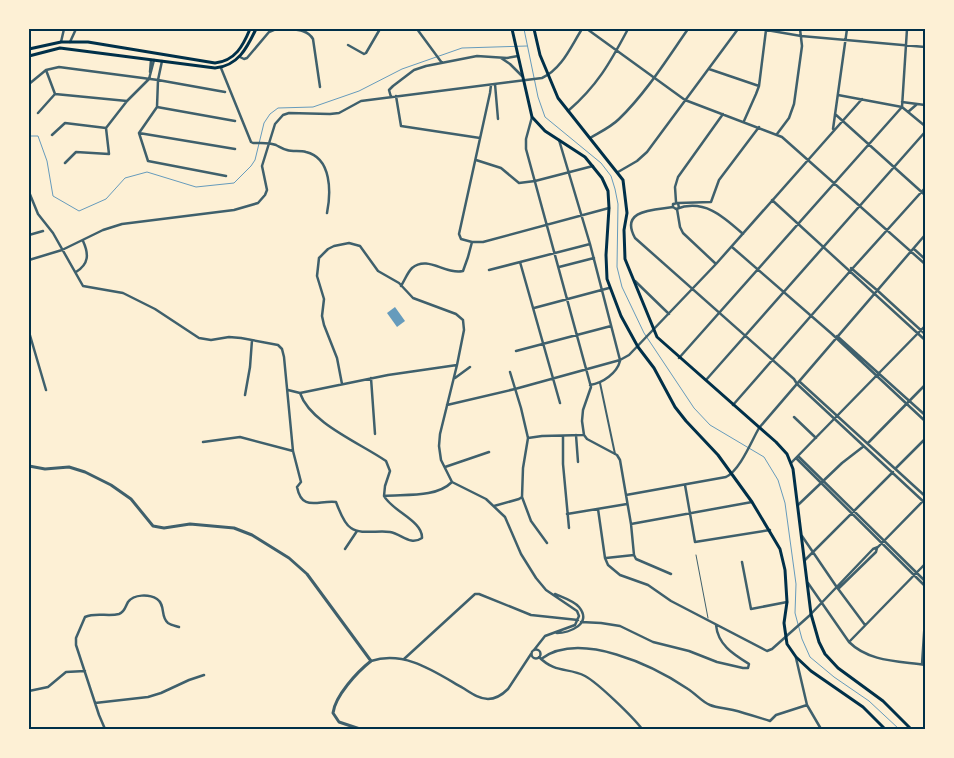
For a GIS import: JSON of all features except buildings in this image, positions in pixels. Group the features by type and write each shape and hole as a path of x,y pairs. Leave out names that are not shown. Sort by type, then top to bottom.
{"main road":[{"path":"29,50 61,42 88,42 215,63 233,57 244,43 250,29"},
{"path":"29,56 60,48 222,68 240,57 256,29"},
{"path":"512,29 532,117 545,131 578,152 593,166 608,190 606,270 609,288 638,348 654,368 686,421 718,455 752,502 776,540 783,558 785,570 787,602 784,623 787,644 796,657 822,680 863,707 885,729"},
{"path":"534,29 540,55 558,98 618,172 625,187 627,213 624,237 625,259 654,331 662,342 679,358 782,448 791,463 811,614 817,636 825,654 838,668 883,701 911,729"}],"street":[{"path":"61,42 64,29"},
{"path":"70,42 76,29"},
{"path":"240,57 247,58 269,32 276,29"},
{"path":"286,29 305,31 314,38 320,87"},
{"path":"348,45 364,54 366,53 380,29"},
{"path":"417,29 442,63"},
{"path":"29,260 62,250 112,227 234,210 254,205 265,195 267,190 262,166 275,124 283,115 289,113 339,113 361,101 542,78 561,63 582,29"},
{"path":"587,29 685,100 777,134 808,159 886,230 925,259"},
{"path":"568,111 592,88 617,50 628,29"},
{"path":"590,138 619,119 653,78 688,29"},
{"path":"618,172 642,158 738,29"},
{"path":"761,29 845,41 925,47"},
{"path":"777,134 789,118 794,104 802,46 800,29"},
{"path":"833,130 847,29"},
{"path":"679,358 902,107 907,29"},
{"path":"744,121 759,86 766,30"},
{"path":"390,97 390,88 414,70 477,56 500,58 518,56"},
{"path":"500,58 510,64 523,79"},
{"path":"65,163 76,152 109,154 106,128 149,79 153,60"},
{"path":"139,133 157,107 158,80 162,62"},
{"path":"29,84 46,70 59,67 158,80 225,92"},
{"path":"222,68 249,139 253,144 269,143 289,151 307,152 318,159 329,182 330,194 327,213"},
{"path":"709,69 759,86"},
{"path":"46,70 55,94"},
{"path":"493,85 498,119"},
{"path":"493,85 458,234 462,240 483,242 609,208"},
{"path":"490,93 495,92"},
{"path":"55,94 127,102"},
{"path":"38,113 55,94"},
{"path":"838,95 902,107 925,126"},
{"path":"396,96 401,126 480,138"},
{"path":"448,406 620,360 638,348 732,247 862,99"},
{"path":"902,102 925,106"},
{"path":"908,112 918,105"},
{"path":"157,107 235,121"},
{"path":"716,264 683,233 680,227 675,186 678,177 723,114"},
{"path":"835,114 925,195"},
{"path":"532,117 526,145 591,389 583,410 584,435 587,439 615,454 620,460 636,559 671,574"},
{"path":"52,135 65,123 106,128"},
{"path":"673,207 673,204 677,202 711,202 719,180 759,127"},
{"path":"706,381 925,132"},
{"path":"139,133 235,149"},
{"path":"139,133 148,161 226,176"},
{"path":"559,139 594,258 620,360 618,366 600,383 590,385"},
{"path":"476,160 501,168 519,183 535,181 593,166"},
{"path":"733,405 925,188"},
{"path":"29,192 38,214 53,232 83,286 86,288 123,292 155,309 199,338 211,340 229,337 252,340 273,343 282,349 288,390 293,451 301,482 296,487 302,500 308,504 326,501 336,502 346,524 353,530 390,532 418,541 422,538 422,531 418,526 390,504 384,496 390,471 386,461 319,418 306,405 300,393"},
{"path":"772,200 877,292 920,332 925,340"},
{"path":"743,234 716,211 701,207 673,207 640,213 634,216 631,223 635,238 720,312 794,379 834,419 925,500"},
{"path":"29,235 43,231"},
{"path":"626,495 726,477 732,474 759,428 925,235"},
{"path":"76,272 82,268 87,260 87,250 83,241"},
{"path":"401,286 412,268 424,264 433,265 452,272 463,271 472,242"},
{"path":"342,384 337,358 322,316 324,299 318,276 318,262 323,254 334,246 355,244 363,249 382,274 401,286 413,298 456,314 463,320 464,330 457,365 440,434 439,446 445,468 452,482 476,493 494,506 508,522 521,554 540,583 551,592 577,605 581,611 579,621 573,630 545,636 503,694 493,699 475,695 432,670 404,659 387,657 371,661 340,694 334,706 333,713 339,722 360,729"},
{"path":"489,270 590,244"},
{"path":"732,247 837,338 925,421"},
{"path":"913,250 925,264"},
{"path":"559,267 594,258"},
{"path":"520,262 560,403"},
{"path":"634,280 669,314"},
{"path":"534,308 609,288"},
{"path":"516,351 612,326"},
{"path":"791,463 925,326"},
{"path":"29,332 46,390"},
{"path":"920,332 925,334"},
{"path":"245,395 252,340"},
{"path":"288,390 300,393 371,378 457,365"},
{"path":"454,379 470,367"},
{"path":"510,372 528,438 523,468 522,496 531,521 547,543"},
{"path":"877,375 925,415"},
{"path":"371,378 375,434"},
{"path":"600,383 615,454"},
{"path":"798,383 896,468 925,500"},
{"path":"798,505 842,463 868,443 925,385"},
{"path":"794,417 816,438"},
{"path":"576,435 578,462"},
{"path":"528,438 584,435"},
{"path":"563,436 563,464 569,528"},
{"path":"203,442 240,437 293,451"},
{"path":"804,562 925,439"},
{"path":"445,468 489,452"},
{"path":"797,457 925,581"},
{"path":"29,466 45,469 69,468 84,472 111,485 131,499 136,503 148,521 153,526 159,528 190,524 234,528 252,535 289,558 307,574 371,661"},
{"path":"384,496 435,491 448,486 452,482"},
{"path":"685,485 695,542 770,530"},
{"path":"494,506 519,499 522,496"},
{"path":"598,509 608,565 620,575 648,585 671,601 767,651 772,649 808,617 832,591 876,552 883,541 925,500"},
{"path":"631,524 752,502"},
{"path":"567,514 627,504"},
{"path":"345,549 357,531"},
{"path":"800,532 837,588 865,625"},
{"path":"606,558 634,555"},
{"path":"742,562 751,609 787,602"},
{"path":"849,642 925,564"},
{"path":"916,573 925,586"},
{"path":"806,581 849,642 861,652 870,656 924,664 925,619"},
{"path":"404,659 475,594 531,615 620,626 653,642 690,651 717,662 748,668 749,664 726,648 717,634 716,624"},
{"path":"105,729 76,645 81,622 85,617 97,614 118,615 125,610 129,601 133,598 146,595 156,598 160,602 168,623 179,627"},
{"path":"528,661 551,653 580,648 623,656 688,688 710,705 770,721 776,715 808,705"},
{"path":"536,650 540,653 540,658 556,669 586,677 632,717 642,729"},
{"path":"531,654 534,658"},
{"path":"796,657 808,705 821,729"},
{"path":"29,690 48,687 66,672 85,671"},
{"path":"95,703 155,695 204,675"}],"lane":[{"path":"696,555 708,620"}],"water":[{"path":"395,307 405,321 397,327 387,313"}],"waterway":[{"path":"524,29 538,97 545,117 601,163 611,176 618,204 617,267 622,287 644,333 694,408 710,425 764,457 778,480 785,503 796,584 795,613 802,639 810,657 834,677 869,701 899,729"},
{"path":"29,136 38,136 47,161 53,196 79,211 106,199 125,178 147,172 196,187 234,183 255,160 264,123 270,114 278,108 313,107 359,91 402,69 462,48 527,46"}]}
